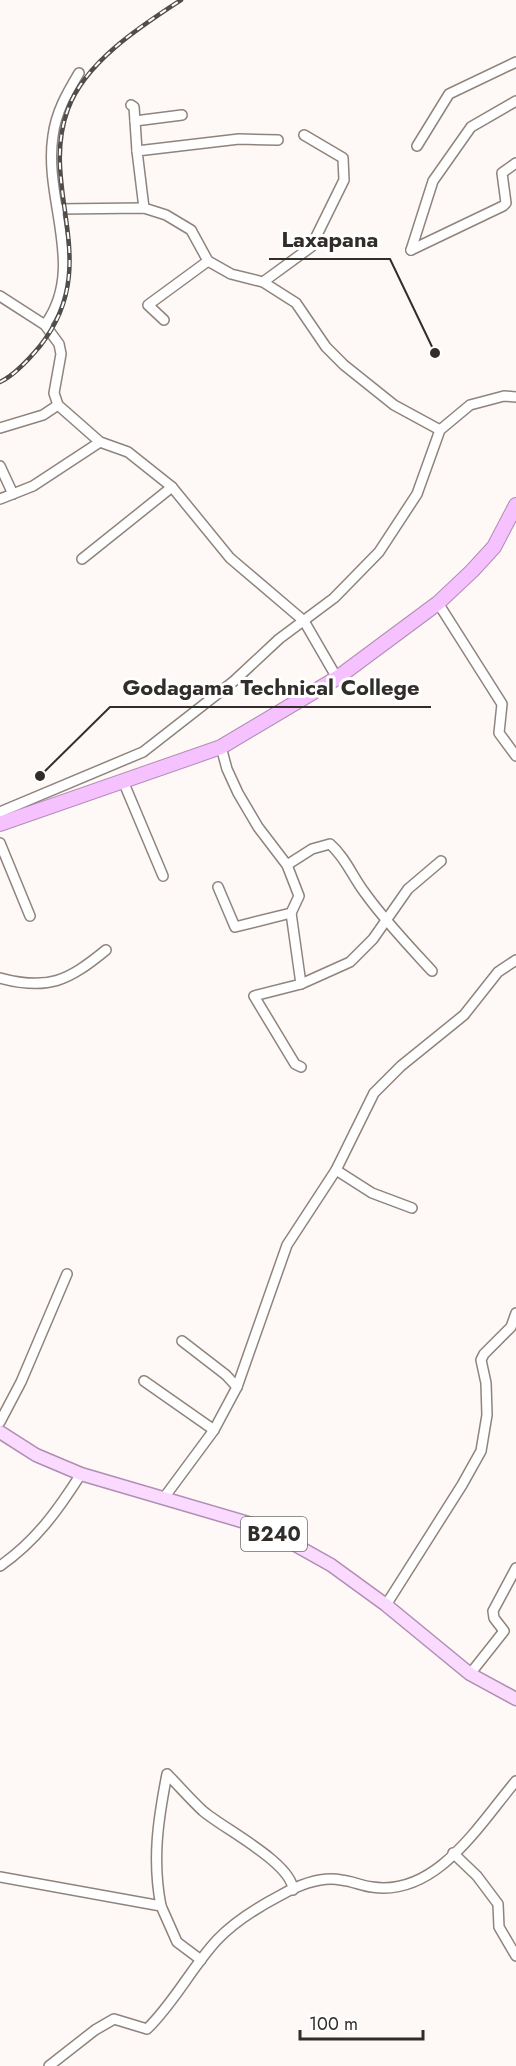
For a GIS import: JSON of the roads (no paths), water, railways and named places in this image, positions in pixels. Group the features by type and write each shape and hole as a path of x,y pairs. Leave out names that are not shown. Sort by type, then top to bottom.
{"highway":[{"path":"0,824 220,747 337,678 438,603 494,546 516,505"}],"main road":[{"name":"B240","path":"0,1432 36,1455 81,1474 255,1525 331,1565 386,1605 470,1674 516,1699"}],"street":[{"path":"417,146 449,94 516,62"},
{"path":"45,325 55,312 62,288 65,258 53,174 52,137 60,104 79,73"},
{"path":"516,101 471,127 433,181 411,250 503,206 506,203 502,173 516,163"},
{"path":"131,105 134,107 144,208"},
{"path":"135,121 182,115"},
{"path":"263,282 310,248 344,180 343,158 304,135"},
{"path":"137,151 239,139 278,140"},
{"path":"58,209 144,208 166,215 191,230 208,261 231,274 263,282 296,303 326,347 344,365 394,405 440,430"},
{"path":"164,320 148,305 208,261"},
{"path":"0,296 45,325 60,344 61,354 54,393 58,405 100,442 128,452 172,487 230,558 304,621 337,678"},
{"path":"0,812 143,752 234,681 279,639 334,598 380,552 417,494 440,430 470,405 504,396 516,397"},
{"path":"0,428 43,415 58,405"},
{"path":"0,498 33,486 100,442"},
{"path":"0,466 12,494"},
{"path":"82,559 172,487"},
{"path":"438,603 502,704 499,733 516,756"},
{"path":"220,747 226,769 238,793 258,827 287,865 299,896 291,913 302,984"},
{"path":"123,781 163,876"},
{"path":"0,843 30,916"},
{"path":"287,865 312,849 330,844 341,854 362,890 385,920 432,971"},
{"path":"301,1067 295,1064 254,996 302,984 350,962 373,939 408,889 441,861"},
{"path":"218,887 235,927 291,913"},
{"path":"0,978 27,985 52,983 84,968 106,950"},
{"path":"163,1499 214,1430 237,1388 286,1245 336,1170 374,1093 401,1066 464,1015 498,972 516,960"},
{"path":"336,1170 372,1193 412,1208"},
{"path":"0,1422 21,1382 67,1274"},
{"path":"386,1605 481,1451 487,1415 486,1383 481,1360 484,1354 511,1328 516,1312"},
{"path":"182,1341 226,1375 237,1388"},
{"path":"144,1381 214,1430"},
{"path":"0,1566 23,1550 55,1515 81,1474"},
{"path":"470,1674 504,1631 494,1618 493,1611 516,1568"},
{"path":"201,1960 177,1942 161,1906 155,1855 158,1821 167,1774 204,1812 280,1867 292,1881 293,1890"},
{"path":"49,2066 86,2036 114,2019 147,2029 218,1939 256,1909 293,1890 326,1878 374,1888 403,1884 434,1871 453,1853 516,1781"},
{"path":"453,1853 477,1876 498,1904 499,1927 516,1956"},
{"path":"0,1877 161,1906"}],"railway":[{"path":"0,382 17,371 40,346 59,316 68,286 70,256 60,169 61,139 68,109 76,92 87,76 116,47 181,0"}],"place":[{"name":"Laxapana","path":"435,353"},
{"name":"Godagama Technical College","path":"40,776"}]}
